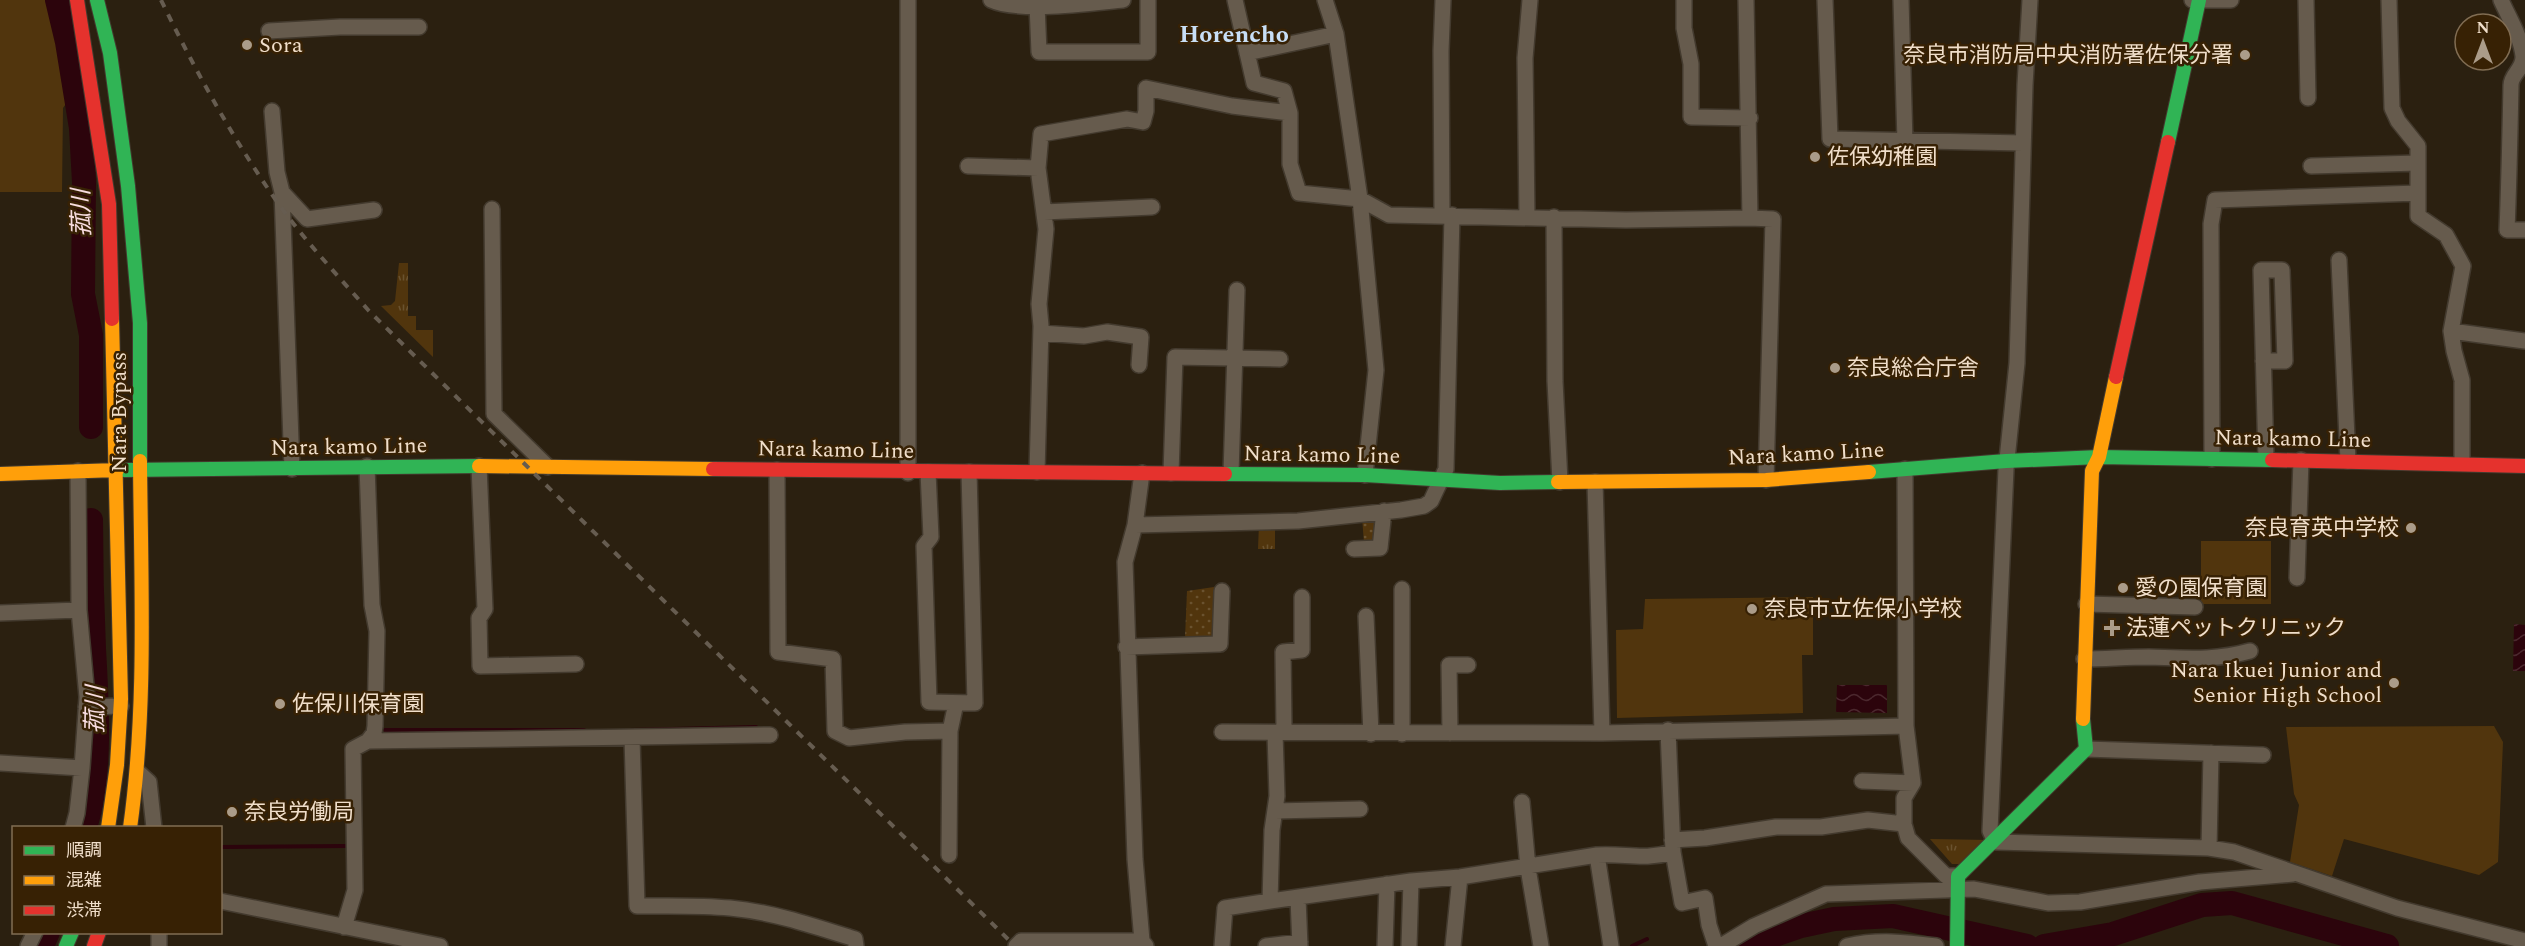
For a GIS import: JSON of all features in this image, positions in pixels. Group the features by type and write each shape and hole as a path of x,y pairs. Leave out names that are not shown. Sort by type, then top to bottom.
{"main road":[{"name":"Nara Bypass","path":"77,0 109,204 117,470 120,706 117,765 108,826"},
{"name":"Nara Bypass","path":"96,0 110,53 128,186 140,323 141,708 138,772 130,826"},
{"path":"1957,946 1958,883 2086,750 2083,735 2084,659 2092,471 2099,457 2199,0"},
{"name":"Nara kamo Line","path":"0,474 117,470 479,466 908,473 1231,473 1595,482 1766,480 2006,461 2099,457 2525,466"}],"street":[{"path":"908,0 908,473"},
{"path":"991,0 1001,4 1037,5 1123,0"},
{"path":"1037,5 1039,52 1148,52 1148,0"},
{"path":"1235,0 1254,83 1284,91 1290,113 1290,164 1299,193 1360,199 1389,215 1626,220 1773,219 1766,480"},
{"path":"1325,0 1336,34 1360,199 1376,370 1365,475"},
{"path":"1135,525 1298,521 1424,506 1431,501 1446,469 1447,215 1441,51 1443,0"},
{"path":"1527,217 1525,58 1530,0"},
{"path":"1684,0 1684,28 1690,64 1690,117 1750,118"},
{"path":"1746,0 1750,118 1750,218"},
{"path":"1825,0 1830,140 2023,143"},
{"path":"1901,0 1905,142"},
{"path":"2030,0 2023,143 2017,363 2006,461 1990,831 1995,842 2209,848 2234,852 2397,908 2525,941"},
{"path":"2192,0 2231,0"},
{"path":"2306,0 2308,98"},
{"path":"2389,0 2393,113 2417,142 2418,216 2446,234 2463,266 2451,331 2462,380 2462,463"},
{"path":"2501,0 2521,45 2523,59 2522,65 2511,82 2507,230 2525,230"},
{"path":"269,31 340,27 419,27"},
{"path":"1247,53 1336,34"},
{"path":"1037,472 1041,333 1039,304 1046,229 1038,168 1041,134 1127,119 1143,122 1146,111 1146,88 1232,106 1290,113"},
{"path":"272,111 277,172 282,192 292,469"},
{"path":"2311,166 2418,163"},
{"path":"968,166 1038,168"},
{"path":"282,192 306,219 374,210"},
{"path":"2212,459 2211,224 2215,200 2418,193"},
{"path":"1044,212 1152,207"},
{"path":"492,209 494,414 548,467"},
{"path":"1554,218 1555,381 1560,482"},
{"path":"2339,260 2348,461"},
{"path":"2263,361 2285,361 2282,270 2261,270 2265,459"},
{"path":"1231,473 1237,357 1237,290"},
{"path":"2451,331 2525,341"},
{"path":"1041,333 1084,336 1107,332 1141,337 1139,364"},
{"path":"1171,473 1175,357 1280,359"},
{"path":"2298,578 2301,460"},
{"path":"344,927 355,890 353,749 368,741 374,733 375,726 377,631 372,605 367,466"},
{"path":"479,466 484,609 479,618 480,666 576,664"},
{"path":"1905,469 1906,726 1913,783 1904,798 1904,824 1908,838 1946,876 1958,883 2048,903 2080,903 2200,882 2299,874"},
{"path":"777,470 778,652 833,659 835,731 849,738 905,732 950,731"},
{"path":"74,826 77,813 87,707 79,610 78,471"},
{"path":"928,472 931,537 924,546 929,702 975,703 969,472"},
{"path":"1016,946 1021,940 1144,943 1135,859 1126,646 1125,562 1135,525 1142,473"},
{"path":"1595,482 1602,733"},
{"path":"1354,549 1380,548 1384,511"},
{"path":"1402,589 1402,734"},
{"path":"1126,646 1220,644 1222,591"},
{"path":"1276,734 1284,728 1283,652 1302,650 1302,597"},
{"path":"2086,604 2195,607"},
{"path":"0,613 79,610"},
{"path":"1366,616 1371,734"},
{"path":"2084,659 2149,657 2191,660 2226,657 2250,651"},
{"path":"1450,733 1449,665 1468,665"},
{"path":"949,855 950,731 956,703"},
{"path":"87,707 120,706"},
{"path":"1222,732 1276,734 1602,733 1906,726"},
{"path":"1668,730 1672,846 1682,903 1705,898 1709,925 1716,946"},
{"path":"1270,901 1272,830 1277,796 1276,734"},
{"path":"368,741 770,735"},
{"path":"632,738 638,906 693,906 755,911 787,918 855,939 856,946"},
{"path":"2086,750 2263,755"},
{"path":"2209,848 2211,753"},
{"path":"0,763 82,768"},
{"path":"138,772 149,782 154,826"},
{"path":"1862,781 1913,783"},
{"path":"1522,802 1528,867 1541,946"},
{"path":"1275,811 1360,809"},
{"path":"1222,946 1225,908 1387,884 1460,877 1597,855 1611,854 1636,858 1659,856 1672,846 1705,838 1776,827 1821,827 1868,820 1904,824"},
{"path":"1597,855 1611,946"},
{"path":"1453,946 1460,877"},
{"path":"1409,946 1411,881"},
{"path":"1721,946 1754,926 1826,894 1958,883"},
{"path":"1386,946 1387,884"},
{"path":"1266,946 1300,944 1298,898"},
{"path":"222,901 440,946"},
{"path":"1847,946 1876,941 1899,941 1936,946"}],"green space":[{"path":"0,0 50,0 70,98 63,108 62,192 0,192"},
{"path":"399,263 408,263 408,316 416,316 416,330 433,330 433,357 381,306 391,305 395,301"},
{"path":"1380,511 1376,543 1364,543 1362,517"},
{"path":"1275,523 1275,549 1258,549 1259,524"},
{"path":"2201,541 2271,541 2271,604 2201,604"},
{"path":"1214,587 1215,637 1185,638 1187,591"},
{"path":"1813,597 1813,655 1802,655 1803,713 1617,718 1616,630 1643,629 1645,599"},
{"path":"2494,726 2503,742 2498,862 2479,875 2344,839 2332,876 2290,862 2299,805 2294,794 2286,727"},
{"path":"1930,839 1989,840 1967,864 1952,864"}],"water":[{"path":"2514,624 2525,625 2525,671 2513,671"},
{"path":"1837,685 1887,685 1887,713 1836,712"}],"waterway":[{"name":"菰川","path":"57,0 67,42 81,128 84,182 83,294 91,335 91,427"},
{"name":"菰川","path":"85,826 94,785 97,739 91,520"},
{"path":"631,730 756,727"},
{"path":"385,730 584,730"},
{"path":"222,847 346,846"},
{"path":"2044,946 2113,934 2202,905 2232,903 2387,946"},
{"path":"1750,946 1760,940 1801,926 1834,919 1893,916 2027,946"},
{"name":"菰川","path":"42,946 47,934"},
{"path":"1632,946 1647,939"}],"railway":[{"path":"161,0 216,106 263,181 323,260 369,311 1015,946"}],"traffic: fast":[{"path":"97,0 110,53 128,186 140,323 140,461"},
{"path":"2168,142 2199,0"},
{"path":"1869,472 2006,461 2099,457 2272,460"},
{"path":"124,470 479,466"},
{"path":"1225,474 1365,475 1500,483 1558,482"},
{"path":"1957,946 1958,876 2086,749 2083,719"},
{"path":"66,946 71,934"}],"traffic: slow":[{"path":"108,826 117,765 121,699 112,319"},
{"path":"2083,719 2092,471 2099,457 2116,377"},
{"path":"130,826 141,691 140,461"},
{"path":"479,466 713,469"},
{"path":"0,474 117,470"},
{"path":"1558,482 1766,480 1869,472"}],"traffic: jam":[{"path":"77,0 109,204 112,319"},
{"path":"2116,377 2168,142"},
{"path":"2272,460 2525,466"},
{"path":"713,469 1225,474"},
{"path":"94,946 98,934"}],"place":[{"name":"Sora","path":"247,45"},
{"name":"奈良市消防局中央消防署佐保分署","path":"2245,55"},
{"name":"佐保幼稚園","path":"1815,157"},
{"name":"奈良総合庁舎","path":"1835,368"},
{"name":"奈良育英中学校","path":"2411,528"},
{"name":"愛の園保育園","path":"2123,588"},
{"name":"奈良市立佐保小学校","path":"1752,609"},
{"name":"法蓮ペットクリニック","path":"2112,628"},
{"name":"Nara Ikuei Junior and Senior High School","path":"2394,683"},
{"name":"佐保川保育園","path":"280,704"},
{"name":"奈良労働局","path":"232,812"}],"district":[{"name":"Horencho","path":"1234,35"}]}
